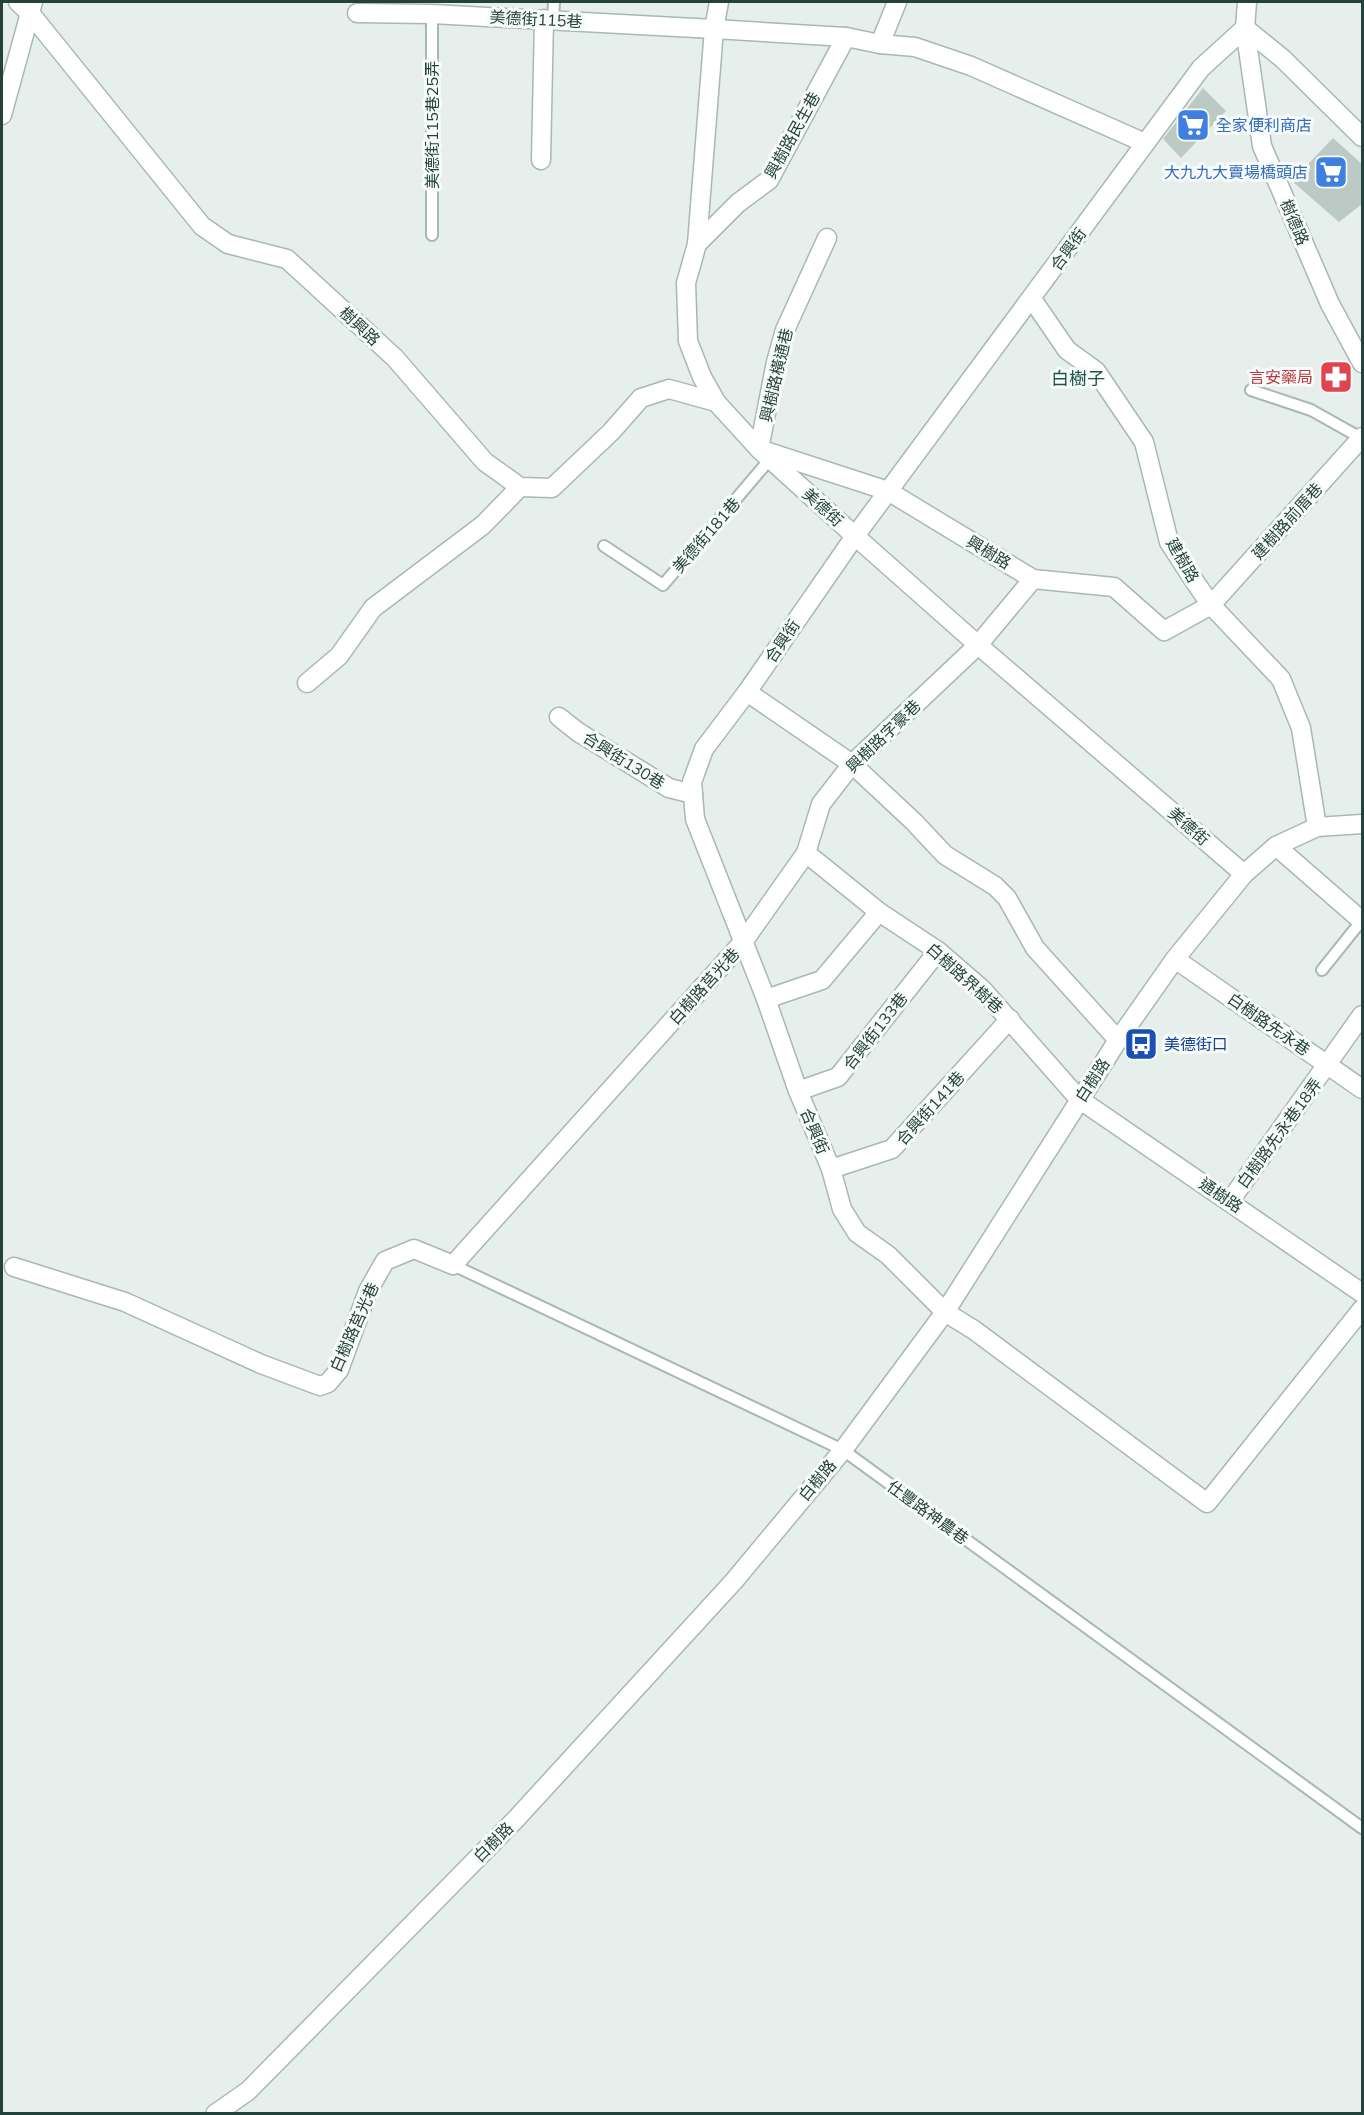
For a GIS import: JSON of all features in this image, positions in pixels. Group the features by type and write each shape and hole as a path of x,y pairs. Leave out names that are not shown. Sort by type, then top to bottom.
{"street":[{"name":"美德街","path":"720,2 714,29 697,244 686,284 688,341 702,377 716,402 765,454 855,536 1244,874"},
{"path":"880,44 897,2"},
{"name":"樹德路","path":"1247,2 1245,28 1262,146 1330,304 1362,363"},
{"path":"2,115 27,5"},
{"name":"樹興路","path":"27,5 202,226 228,244 287,259 394,358 485,462 520,488"},
{"name":"美德街115巷","path":"357,13 432,14 502,10 714,29 846,37 880,44 915,47 971,66 1145,143"},
{"path":"541,160 550,14"},
{"path":"1245,28 1283,59 1362,137"},
{"name":"合興街","path":"1245,28 1201,68 855,536 747,692 704,749 692,782 695,819 766,999 798,1090 831,1169 842,1209 857,1233 888,1255 945,1312 974,1330 1207,1503 1362,1310"},
{"name":"興樹路民生巷","path":"697,244 738,203 769,180 846,37"},
{"name":"興樹路橫通巷","path":"765,454 776,362 785,330 827,238"},
{"name":"建樹路","path":"1032,299 1067,350 1096,371 1144,442 1169,542 1211,605 1281,679 1301,728 1317,827"},
{"path":"307,683 339,656 373,608 483,525 520,488 552,488 611,432 641,398 669,388 716,402"},
{"name":"建樹路前厝巷","path":"1211,605 1362,437"},
{"name":"興樹路","path":"765,454 888,491 1033,579 1114,587 1164,631 1211,605"},
{"name":"興樹路字豪巷","path":"743,942 806,853 821,804 852,764 978,645 1033,579"},
{"path":"747,692 852,764 914,822 945,855 994,886 1007,898 1035,948 1118,1040"},
{"name":"合興街130巷","path":"560,717 578,732 669,788 693,794"},
{"name":"白樹路","path":"215,2114 248,2091 516,1819 734,1581 843,1450 945,1312 1118,1040 1175,959 1244,874 1276,846 1317,827 1362,824"},
{"path":"1276,846 1362,920"},
{"name":"白樹路界樹巷","path":"806,853 879,912 938,951 982,990 1079,1099"},
{"path":"766,999 822,980 879,912"},
{"name":"白樹路莒光巷","path":"14,1267 124,1302 261,1364 320,1386 328,1383 339,1370 368,1291 385,1262 414,1249 453,1265 743,942"},
{"name":"合興街133巷","path":"798,1090 838,1077 938,951"},
{"name":"白樹路先永巷","path":"1175,959 1362,1089"},
{"name":"白樹路先永巷18弄","path":"1230,1201 1362,1016"},
{"name":"合興街141巷","path":"831,1169 892,1149 1010,1019"},
{"name":"通樹路","path":"1079,1099 1362,1293"}],"lane":[{"name":"美德街115巷25弄","path":"432,14 432,235"},
{"path":"1251,390 1311,410 1362,437"},
{"name":"美德街181巷","path":"604,546 663,585 765,454"},
{"path":"1322,970 1362,920"},
{"name":"仕豐路神農巷","path":"453,1265 843,1450 1362,1828"}],"building":[{"name":"全家便利商店","path":"1203,88 1226,111 1181,158 1163,139"},
{"name":"大九九大賣場橋頭店","path":"1333,138 1362,164 1362,204 1339,222 1292,181"}],"place":[{"name":"全家便利商店","path":"1193,125"},
{"name":"大九九大賣場橋頭店","path":"1331,172"},
{"name":"言安藥局","path":"1336,377"},
{"name":"美德街口","path":"1141,1044"}],"district":[{"name":"白樹子","path":"1078,378"}]}
